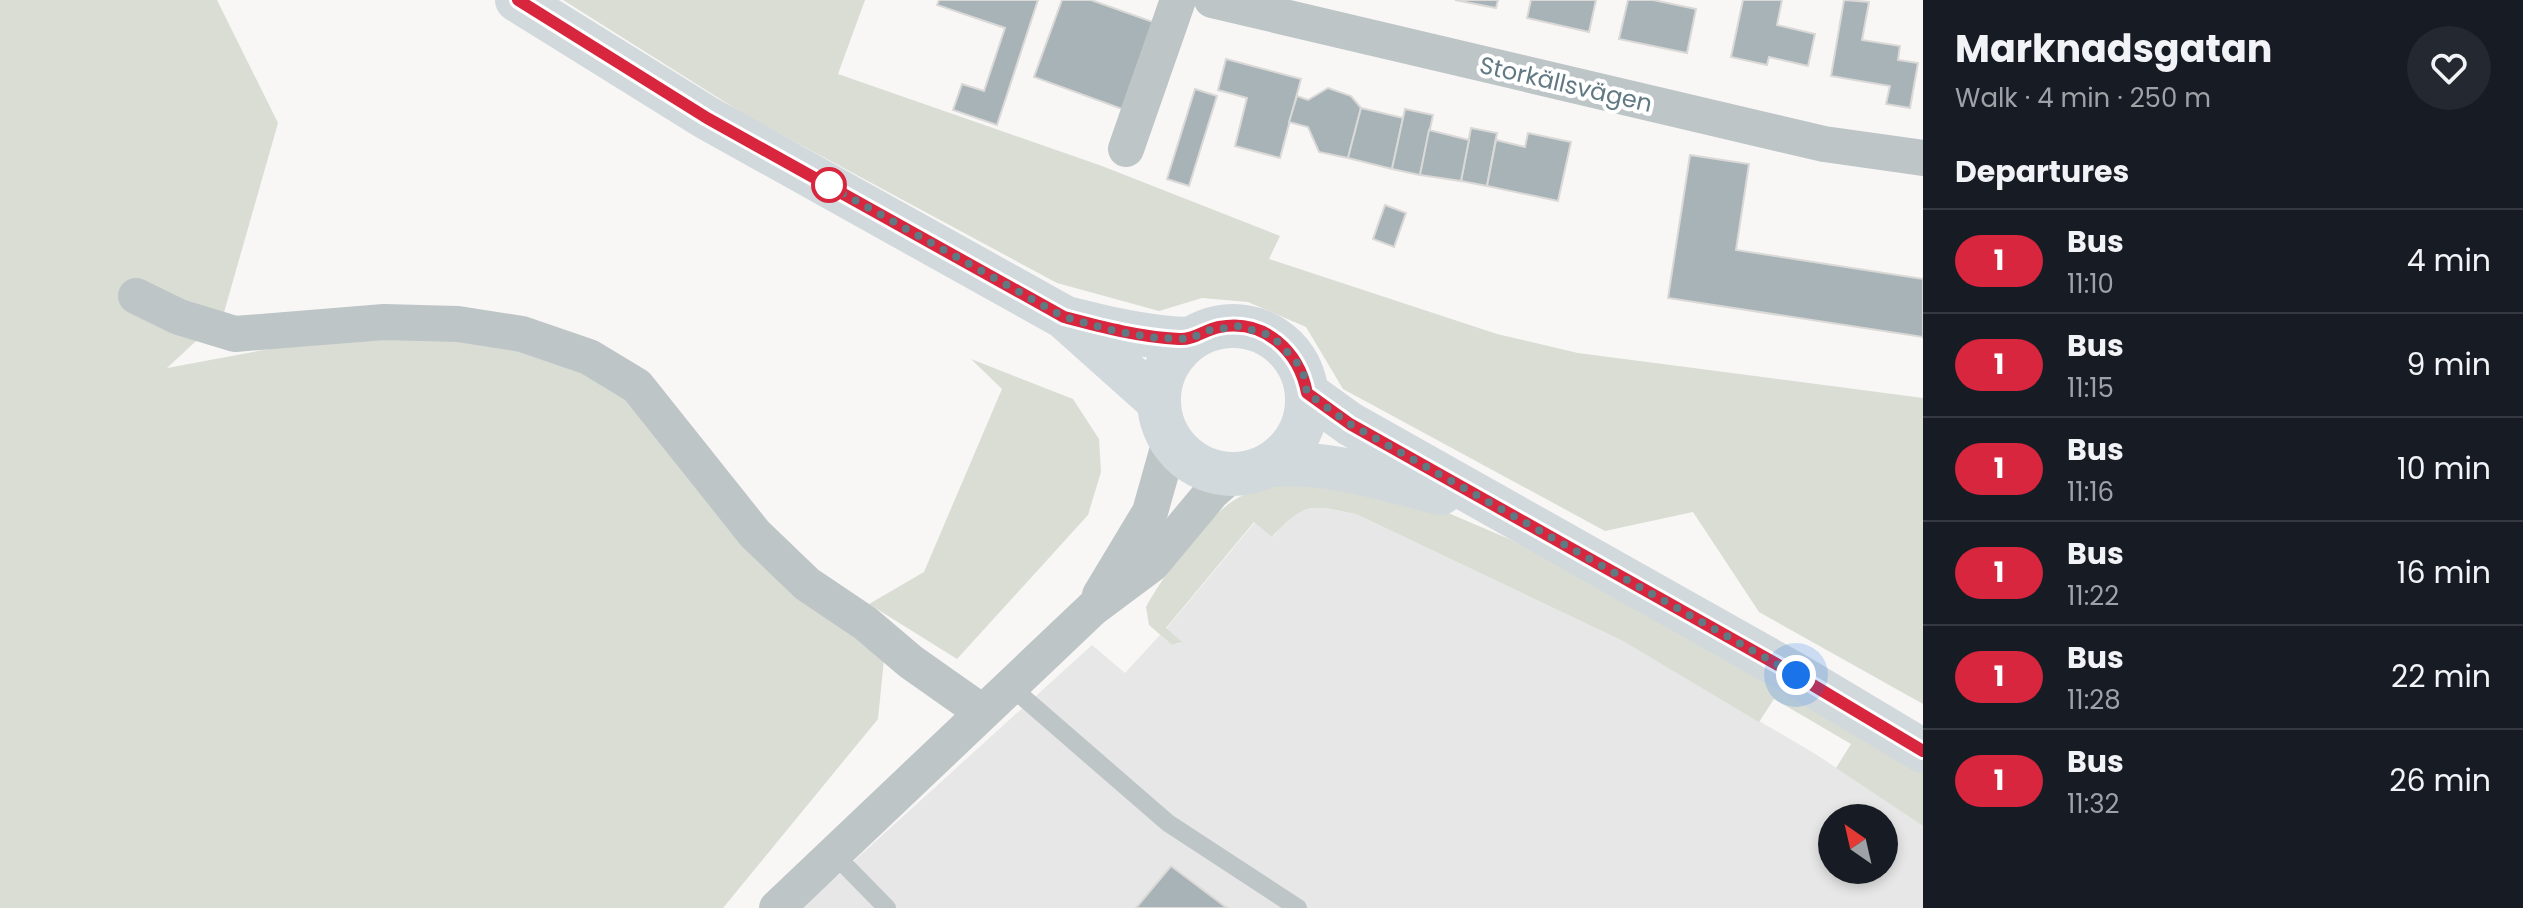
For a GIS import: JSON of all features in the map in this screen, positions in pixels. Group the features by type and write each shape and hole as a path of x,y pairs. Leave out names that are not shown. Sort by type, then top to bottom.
{"main road":[{"path":"517,0 707,118 1064,317 1119,332 1190,339"},
{"path":"1064,317 1164,421 1182,455 1196,465 1213,472 1251,470 1290,463 1344,469 1456,497 1633,584"},
{"path":"1164,421 1167,366 1190,339 1205,331 1239,326 1272,336 1296,361 1304,376 1307,414 1300,434 1287,452 1251,470"},
{"path":"1307,393 1350,424 1796,675 1923,751"}],"street":[{"path":"1126,149 1178,0"},
{"name":"Storkällsvägen","path":"1212,0 1824,144 1923,158"},
{"path":"136,296 179,317 235,334 384,322 458,324 522,334 589,357 637,386 755,534 807,584 865,623 911,662 982,712"},
{"path":"1093,608 1150,512 1164,421"},
{"path":"777,908 1093,608 1152,564 1212,492 1251,470"}],"lane":[{"path":"1010,686 1168,823 1298,908"},
{"path":"835,855 887,908"}],"shaded area":[{"path":"0,0 217,0 278,123 223,316 167,368 317,340 449,328 610,381 885,649 878,719 723,908 0,908"},
{"path":"563,0 865,0 838,74 1102,166 1280,236 1269,259 1497,334 1578,353 1923,398 1923,704 1759,612 1693,512 1605,531 1343,389 1306,327 1248,302 1202,298 1159,311 1057,283 747,116"},
{"path":"971,359 1073,399 1099,439 1101,472 1088,515 957,659 869,604 924,572 1002,389"},
{"path":"1295,479 1404,494 1509,539 1713,645 1923,770 1923,826 1898,809 1898,804 1890,804 1836,768 1851,744 1774,699 1759,722 1623,641 1356,514 1309,509 1293,517 1272,537 1254,522 1166,628 1182,642 1172,645 1149,625 1146,607 1174,564 1212,519 1236,499"},
{"path":"1317,507 1356,514 1623,641 1817,755 1890,804 1818,804 1818,884 1898,884 1898,809 1923,826 1923,908 802,908 1092,645 1125,673 1160,635 1172,645 1181,643 1166,629 1255,522 1273,537 1293,513"}],"building":[{"path":"939,0 1038,0 997,125 953,110 962,84 984,91 1005,28 937,5"},
{"path":"1062,0 1091,0 1153,22 1122,109 1034,77"},
{"path":"1455,0 1498,0 1496,8"},
{"path":"1531,0 1596,0 1589,32 1527,18"},
{"path":"1628,0 1653,0 1696,9 1687,53 1619,39"},
{"path":"1743,0 1782,0 1777,25 1815,34 1808,66 1769,57 1767,65 1731,57"},
{"path":"1844,0 1869,2 1862,40 1900,46 1898,60 1918,63 1910,108 1886,104 1890,86 1831,76"},
{"path":"1226,59 1301,79 1280,158 1235,146 1247,98 1218,90"},
{"path":"1328,88 1351,96 1361,108 1348,158 1319,152 1308,127 1289,122 1297,96 1308,100"},
{"path":"1195,89 1217,96 1189,186 1167,179"},
{"path":"1361,108 1403,118 1392,169 1348,158"},
{"path":"1405,109 1433,115 1420,175 1392,169"},
{"path":"1471,128 1497,133 1487,186 1461,181"},
{"path":"1429,130 1469,140 1461,181 1420,175"},
{"path":"1528,133 1571,142 1558,201 1487,186 1496,140 1525,147"},
{"path":"1690,155 1749,164 1736,250 1923,279 1923,337 1668,298"},
{"path":"1385,205 1406,213 1394,247 1373,239"},
{"path":"1171,866 1227,908 1136,908"}],"bus line":[{"name":"1","path":"518,0 707,118 1064,317 1119,332 1157,338 1190,339 1205,331 1239,326 1272,336 1296,361 1304,376 1307,393 1332,413 1796,675 1923,751"}],"route":[{"path":"829,185 817,179 1064,317 1119,332 1157,338 1190,339 1205,331 1239,326 1272,336 1296,361 1304,376 1307,393 1332,413 1796,675"}]}
